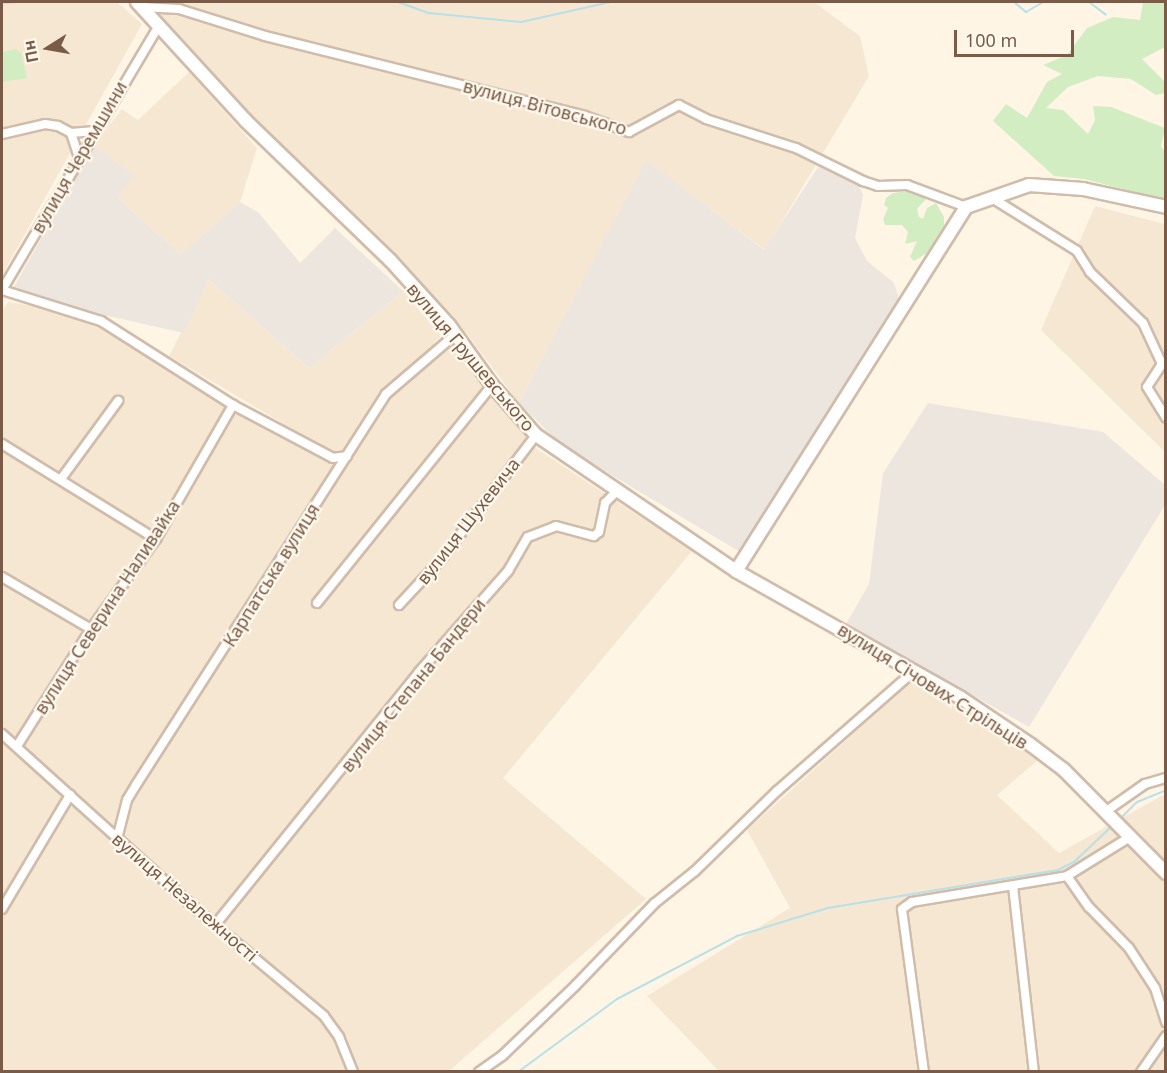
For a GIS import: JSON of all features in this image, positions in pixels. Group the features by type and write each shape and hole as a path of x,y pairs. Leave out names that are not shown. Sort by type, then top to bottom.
{"street":[{"name":"вулиця Грушевського","path":"140,4 246,121 390,260 456,334 492,385 536,435 616,492 736,571"},
{"name":"вулиця Вітовського","path":"140,4 179,9 265,36 585,116 630,132 679,105 706,119 796,148 863,181 878,186 907,185 966,207"},
{"name":"вулиця Черемшини","path":"2,290 95,130 159,26"},
{"path":"2,134 45,124 71,133 95,130"},
{"path":"71,133 79,157"},
{"path":"736,571 966,207 1029,185 1083,189 1166,207"},
{"path":"992,198 1077,251 1090,272 1143,323 1162,364 1147,387 1166,418"},
{"path":"2,290 101,321 233,405 333,458 347,456"},
{"name":"Карпатська вулиця","path":"117,839 127,801 136,785 386,394 456,334"},
{"path":"317,603 492,385"},
{"path":"61,479 118,401"},
{"name":"вулиця Северина Наливайка","path":"17,746 91,629 156,539 233,405"},
{"name":"вулиця Шухевича","path":"399,605 439,562 536,435"},
{"path":"2,444 156,539"},
{"name":"вулиця Степана Бандери","path":"215,925 419,672 508,572 528,537 556,526 594,536 599,532 605,503 616,492"},
{"name":"вулиця Січових Стрільців","path":"736,571 914,671 1031,746 1064,770 1166,873"},
{"path":"2,577 91,629"},
{"path":"479,1071 503,1054 575,986 655,903 695,871 777,791 914,671"},
{"name":"вулиця Незалежності","path":"2,734 215,925 324,1016 339,1037 353,1071"},
{"path":"1108,815 1145,784 1166,777"},
{"path":"2,909 70,795"},
{"path":"924,1071 902,909 912,902 1067,876 1125,833"},
{"path":"1067,876 1089,907 1129,948 1155,988 1166,1022"},
{"path":"1013,886 1034,1071"},
{"path":"1141,1071 1166,1036"}],"shaded area":[{"path":"2,2 117,2 142,24 2,275"},
{"path":"145,2 814,2 860,36 869,76 765,250 646,161 519,403 454,317 263,133"},
{"path":"189,72 257,148 240,202 182,256 118,198 133,175 93,146 122,109 138,120"},
{"path":"93,146 134,175 118,198 181,255 240,202 258,212 300,263 335,228 403,291 309,368 208,279 184,333 10,294"},
{"path":"646,160 764,250 820,164 858,183 863,195 855,238 867,261 894,283 899,299 740,552 560,444 519,403"},
{"path":"1095,206 1165,224 1165,452 1041,330"},
{"path":"208,279 309,368 403,291 441,336 392,387 448,344 534,447 692,551 503,778 646,899 449,1071 2,1071 2,312 8,302 87,315 338,464 382,398 363,418 344,451 333,453 169,356"},
{"path":"928,403 1103,432 1165,485 1165,505 1029,727 846,624 869,584 883,473"},
{"path":"913,680 1038,760 997,795 1059,853 1165,794 1165,1071 719,1071 647,996 790,908 747,830"}],"green space":[{"path":"1143,2 1165,2 1165,47 1142,59 1165,82 1165,93 1156,95 1131,79 1098,76 1068,87 1046,108 1063,110 1088,134 1095,120 1093,106 1111,107 1165,128 1161,146 1165,152 1165,200 1084,179 1054,176 993,121 1006,104 1027,118 1047,82 1062,74 1043,65 1067,55 1087,28 1113,17 1140,20"},
{"path":"16,49 21,53 27,78 2,82 2,52"},
{"path":"909,191 926,199 917,209 919,217 923,219 927,208 936,203 944,217 944,226 927,253 914,261 910,257 917,241 905,244 908,232 902,225 885,225 883,219 888,208 884,205 886,198 893,193"}],"waterway":[{"path":"2,3 18,2"},
{"path":"54,2 71,2"},
{"path":"398,2 429,13 521,22 611,2"},
{"path":"1014,2 1026,12 1043,2"},
{"path":"1089,2 1106,15"},
{"path":"1119,820 1137,802 1166,790"},
{"path":"518,1072 617,999 737,936 828,908 1058,870 1074,862 1112,826"}]}
